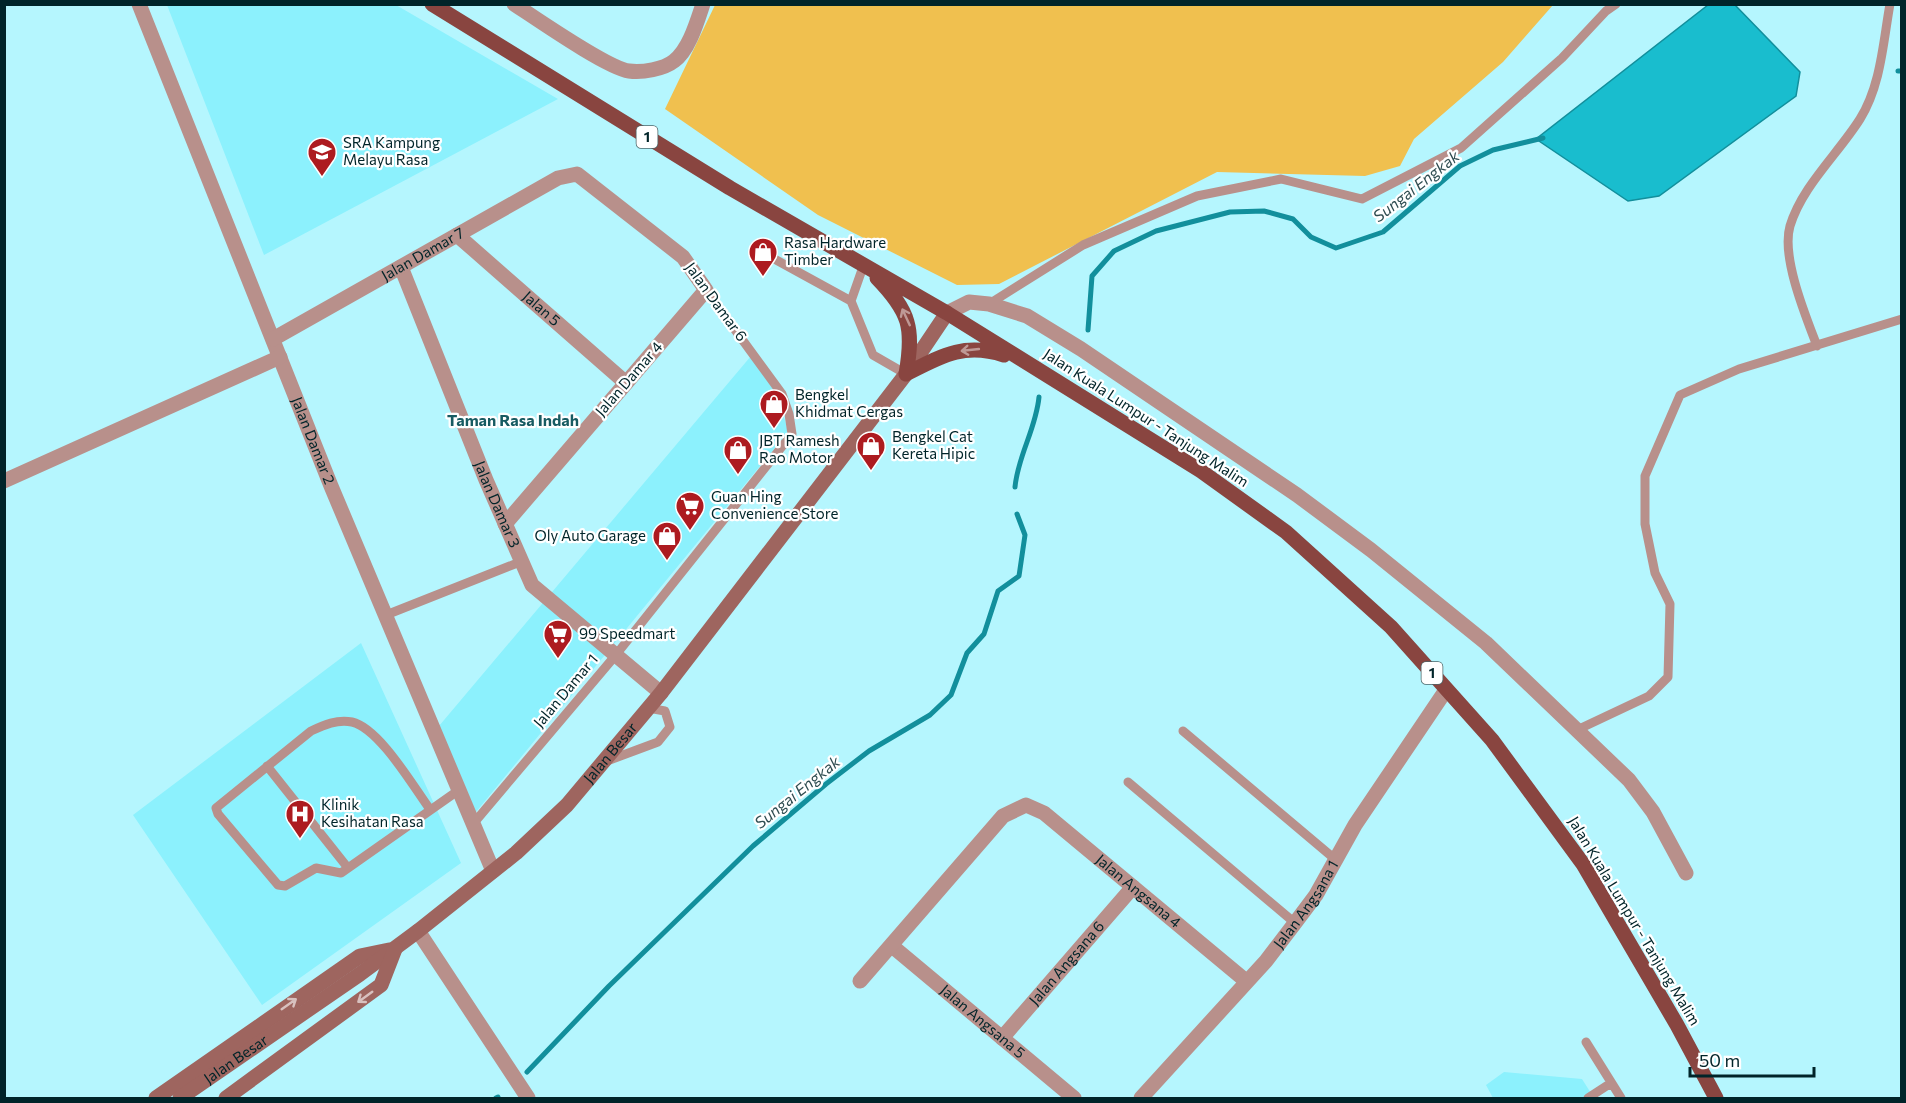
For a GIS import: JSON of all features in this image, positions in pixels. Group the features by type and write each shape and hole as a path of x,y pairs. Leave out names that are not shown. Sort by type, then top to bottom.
{"main road":[{"name":"Jalan Kuala Lumpur - Tanjung Malim","path":"432,4 730,188 864,264 1027,362 1201,471 1286,532 1391,627 1492,740 1582,864 1677,1025 1716,1098"},
{"path":"864,264 889,290 911,328 906,374"},
{"name":"Jalan Besar","path":"180,1098 395,949 494,872 567,805 661,693 906,374 947,313"},
{"path":"906,374 945,355 976,348 1027,362"},
{"path":"156,1098 360,956 395,949"},
{"path":"226,1098 381,985 395,949"}],"street":[{"name":"Jalan Damar 2","path":"139,4 280,357 494,872"},
{"path":"514,4 606,61 628,71 660,68 674,61 697,23 703,4"},
{"name":"Jalan Damar 7","path":"273,339 558,178 577,174"},
{"name":"Jalan Damar 6","path":"577,174 682,256 706,290"},
{"name":"Jalan 5","path":"457,235 626,383"},
{"name":"Jalan Damar 3","path":"401,267 520,562 532,585 661,693"},
{"name":"Jalan Damar 4","path":"505,524 706,290"},
{"path":"947,313 969,302 989,304 1027,316 1081,349 1297,495 1371,550 1477,636 1579,729 1642,795 1686,873"},
{"path":"4,481 280,357"},
{"name":"Jalan Angsana 1","path":"1141,1098 1266,961 1316,895 1355,825 1446,690"},
{"name":"Jalan Angsana 4","path":"892,946 1003,816 1026,805 1044,813 1246,981"},
{"name":"Jalan Angsana 6","path":"1002,1038 1133,887"},
{"path":"418,931 528,1098"},
{"path":"860,981 892,946"},
{"name":"Jalan Angsana 5","path":"892,946 1074,1098"}],"lane":[{"path":"989,304 1083,245 1197,196 1281,178 1362,199 1461,148 1562,58 1606,11 1616,4"},
{"path":"1817,346 1797,291 1790,253 1790,227 1807,192 1860,118 1876,87 1890,4"},
{"path":"769,256 850,301 873,355 906,374"},
{"path":"850,301 864,264"},
{"name":"Jalan Damar 6","path":"706,290 782,394 789,414 792,434"},
{"path":"1579,729 1649,696 1668,677 1670,604 1655,573 1645,524 1645,476 1680,395 1738,369 1902,319"},
{"name":"Jalan Damar 1","path":"473,824 615,656 792,434"},
{"path":"386,615 520,562"},
{"path":"603,762 658,742 670,727 665,711 648,708"},
{"path":"429,808 378,739 353,722 326,723 311,731 217,805 218,814 281,887 316,868 337,873 348,868 429,808 459,790"},
{"path":"1183,731 1335,860"},
{"path":"267,766 348,868"},
{"path":"1128,782 1295,923"},
{"path":"1586,1042 1621,1098"},
{"path":"1588,1098 1611,1083"}],"shaded area":[{"name":"SRA Kampung Melayu Rasa","path":"167,5 396,5 558,99 264,255"},
{"path":"715,5 1553,5 1503,62 1414,139 1400,166 1365,176 1217,172 999,284 957,285 818,215 665,109"},
{"path":"1708,5 1735,5 1800,72 1796,96 1659,196 1628,201 1536,139"},
{"path":"751,356 779,397 788,432 476,812 439,726"},
{"name":"Klinik Kesihatan Rasa","path":"361,643 461,863 262,1005 133,815"},
{"path":"1504,1072 1582,1079 1594,1098 1493,1098 1486,1085"}],"waterway":[{"name":"Sungai Engkak","path":"1088,330 1092,276 1114,251 1156,231 1230,212 1264,211 1293,219 1311,237 1336,248 1383,232 1460,166 1493,150 1543,138"},
{"name":"Sungai Engkak","path":"1015,487 1039,397"},
{"name":"Sungai Engkak","path":"527,1072 609,986 753,846 869,751 930,715 951,695 967,653 984,634 998,591 1019,576 1025,535 1017,514"}],"place":[{"name":"SRA Kampung Melayu Rasa","path":"322,178"},
{"name":"Rasa Hardware Timber","path":"763,278"},
{"name":"Bengkel Khidmat Cergas","path":"774,430"},
{"name":"Bengkel Cat Kereta Hipic","path":"871,472"},
{"name":"JBT Ramesh Rao Motor","path":"738,476"},
{"name":"Guan Hing Convenience Store","path":"690,532"},
{"name":"Oly Auto Garage","path":"667,562"},
{"name":"99 Speedmart","path":"558,660"},
{"name":"Klinik Kesihatan Rasa","path":"300,840"}],"district":[{"name":"Taman Rasa Indah","path":"513,420"}]}
